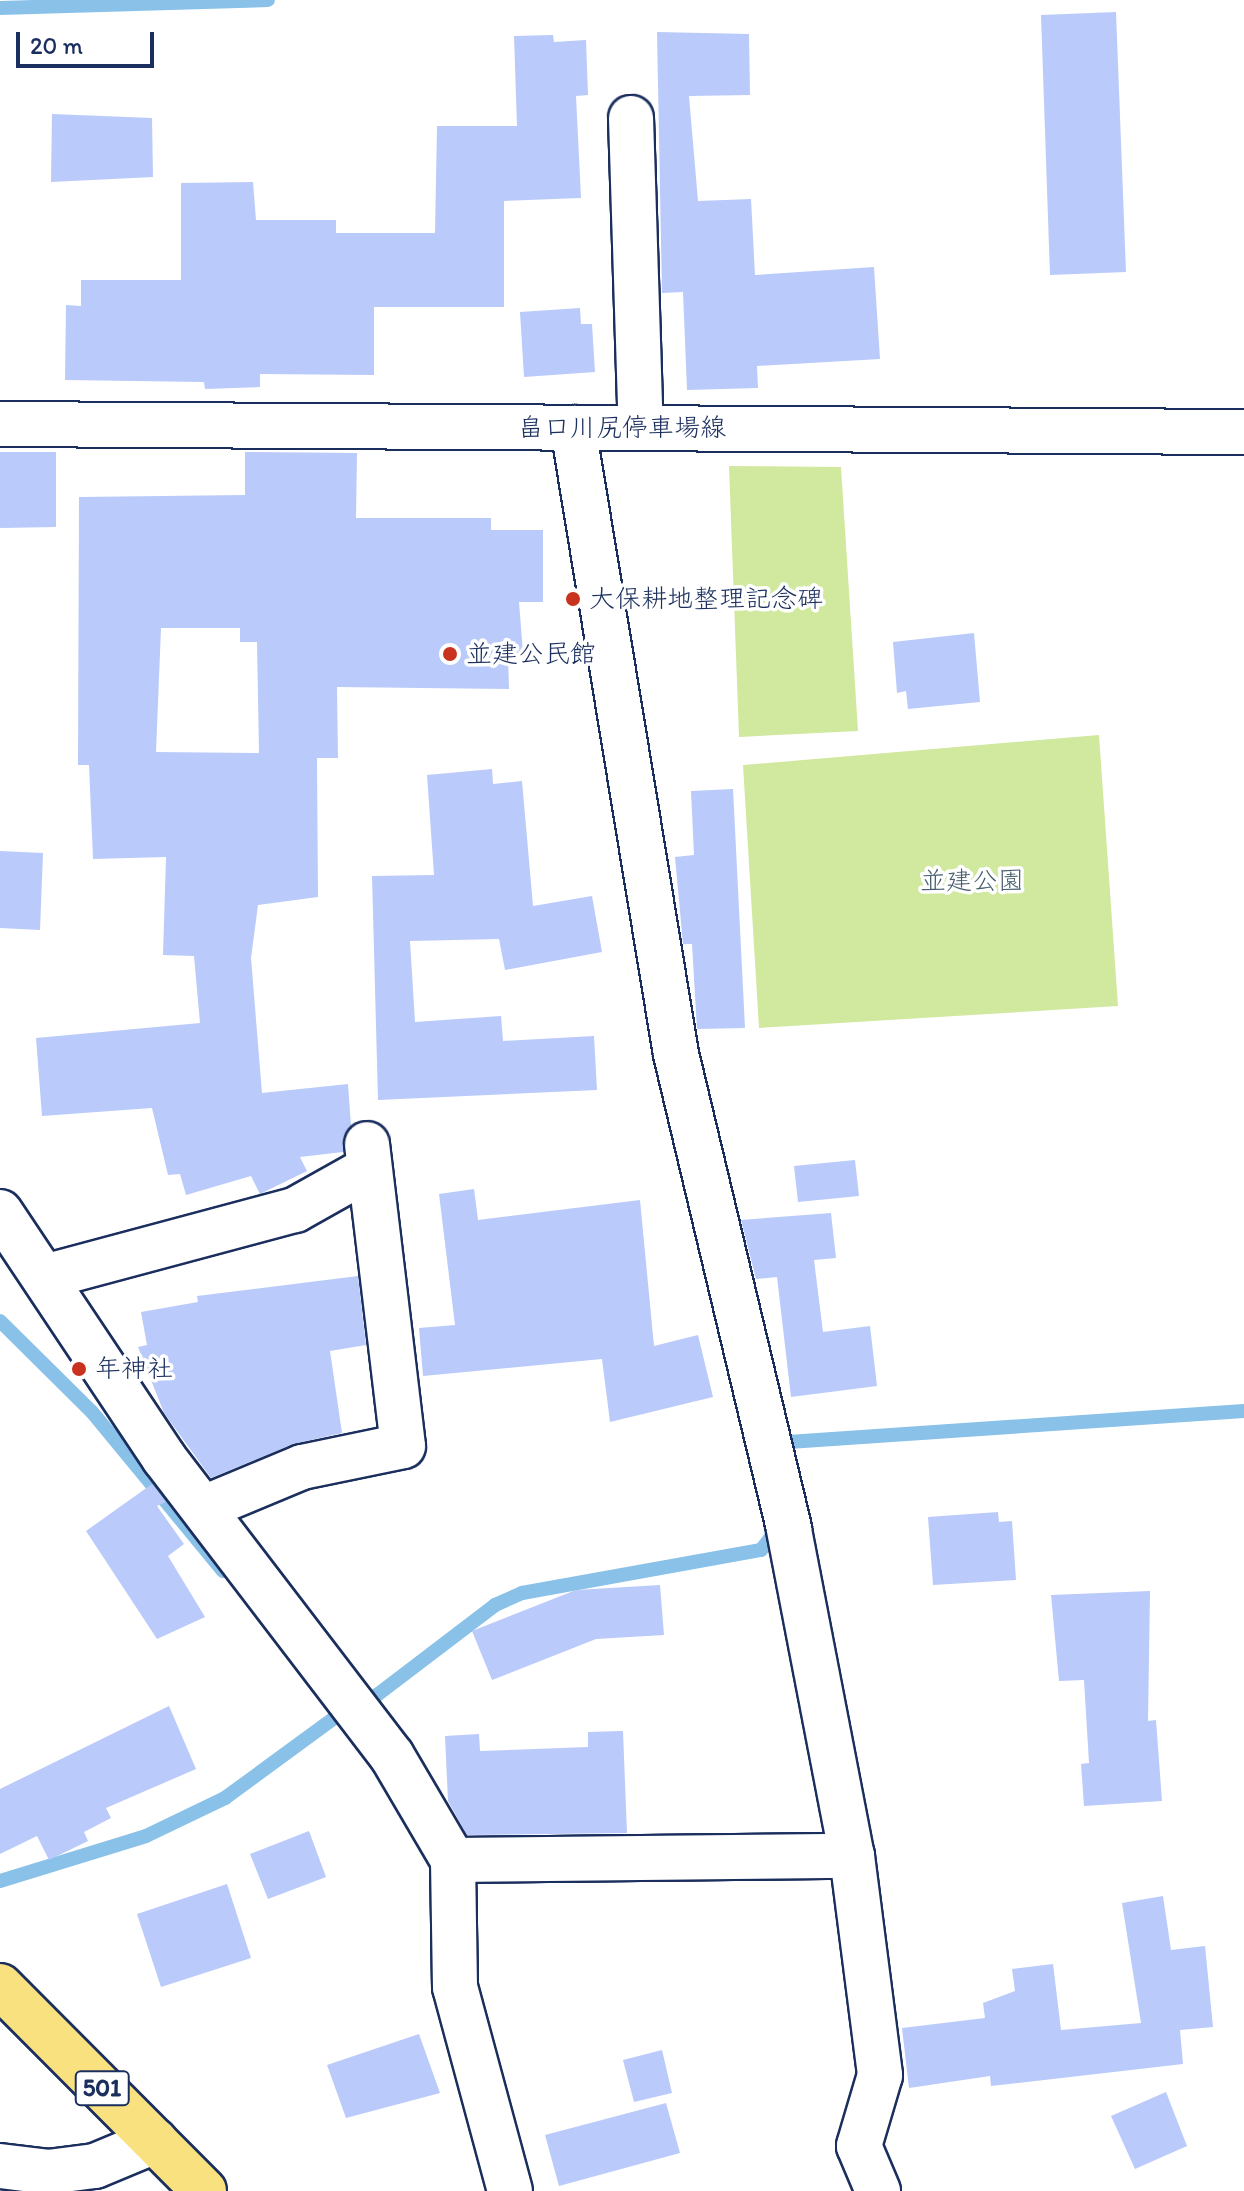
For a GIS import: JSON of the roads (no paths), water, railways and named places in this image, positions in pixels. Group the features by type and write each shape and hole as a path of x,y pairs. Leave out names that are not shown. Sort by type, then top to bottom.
{"highway":[{"name":"501","path":"0,1986 204,2191"}],"street":[{"path":"631,118 641,428"},
{"name":"畠口川尻停車場線","path":"0,424 1244,432"},
{"path":"573,428 676,1054 789,1530 852,1856 880,2075 859,2146 878,2191"},
{"path":"48,1276 295,1210 368,1156 403,1446 302,1467 206,1507"},
{"path":"0,1212 48,1276 164,1458 206,1507 392,1756 453,1860 455,1987 510,2191"},
{"path":"453,1860 852,1856"},
{"path":"0,2166 48,2172 95,2166 155,2141"}],"waterway":[{"path":"0,8 268,0"},
{"path":"0,1321 92,1412 223,1571"},
{"path":"774,1443 1244,1411"},
{"path":"0,1881 146,1836 225,1798 341,1713 377,1695 495,1605 522,1593 761,1550 772,1536 770,1524"}],"place":[{"name":"大保耕地整理記念碑","path":"573,599"},
{"name":"並建公民館","path":"450,654"},
{"name":"年神社","path":"79,1369"}],"park label":[{"name":"並建公園","path":"972,881"}]}
